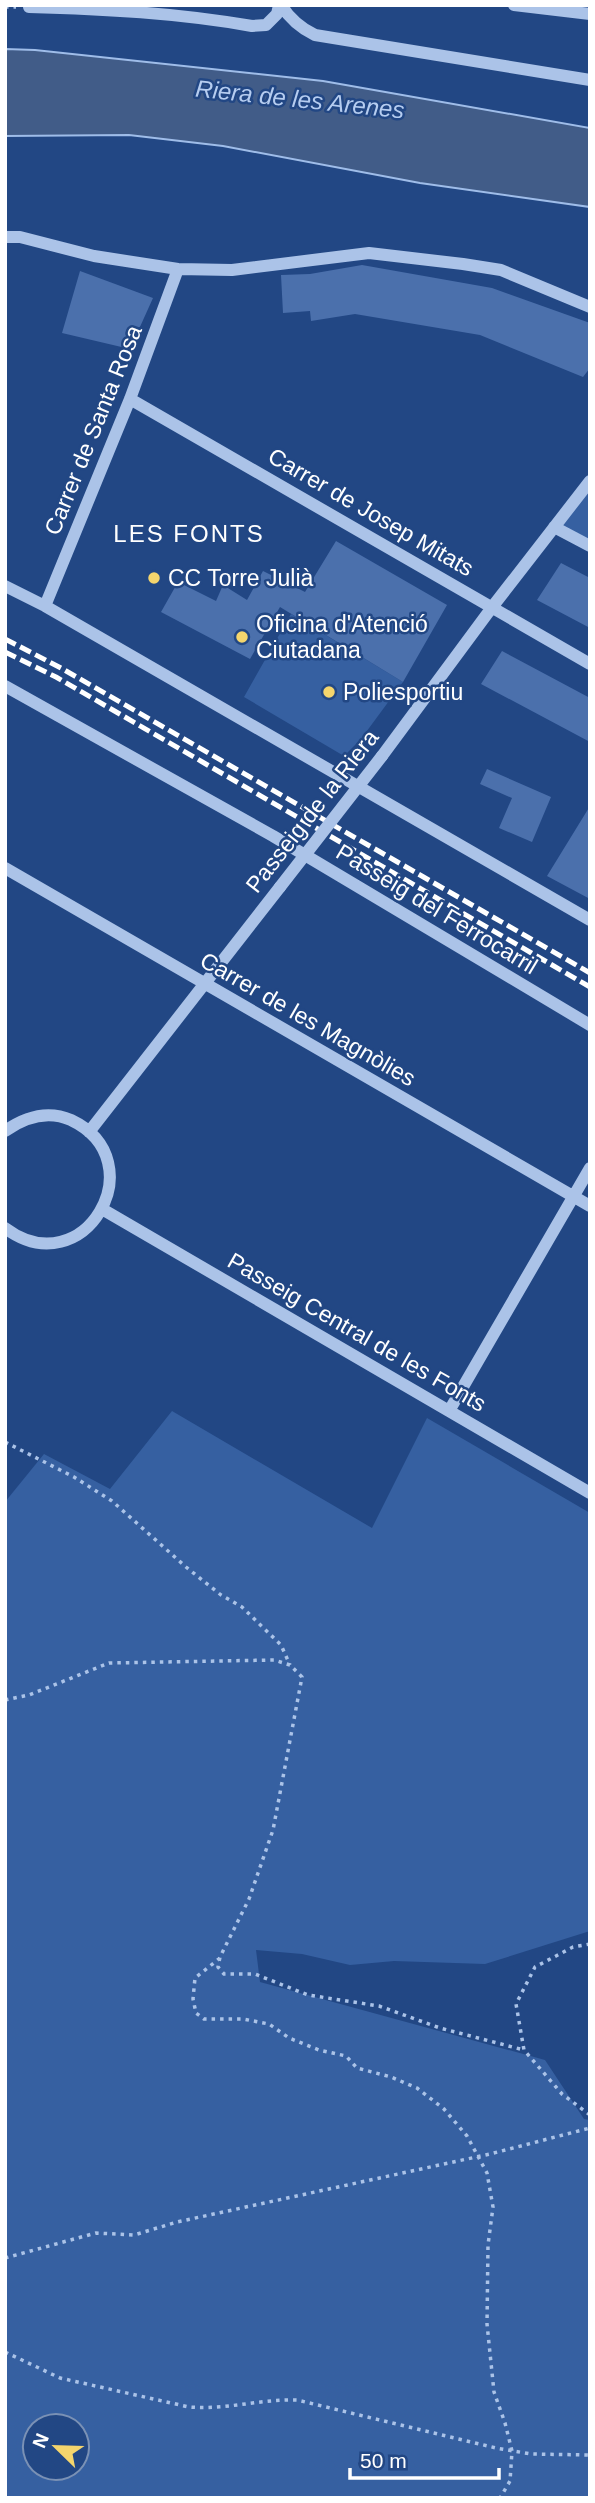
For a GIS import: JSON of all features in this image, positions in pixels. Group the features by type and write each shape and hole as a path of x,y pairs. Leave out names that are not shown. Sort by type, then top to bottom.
{"street":[{"path":"514,5 590,14"},
{"path":"29,7 168,14 253,26 266,25 279,8 302,28 315,35 590,80"},
{"path":"5,237 20,237 94,256 178,269 232,270 369,253 474,265 501,270 590,307"},
{"name":"Carrer de Santa Rosa","path":"45,606 130,399 178,269"},
{"name":"Carrer de Josep Mitats","path":"130,399 590,664"},
{"name":"Passeig de la Riera","path":"89,1132 382,756 590,481"},
{"path":"554,527 590,546"},
{"path":"5,586 45,606 590,920"},
{"name":"Passeig del Ferrocarril","path":"5,686 273,836 590,1025"},
{"name":"Carrer de les Magnòlies","path":"5,868 590,1206"},
{"path":"5,1131 18,1122 34,1117 50,1115 65,1118 96,1138 107,1157 111,1176 108,1196 98,1217 87,1229 67,1240 52,1243 33,1242 7,1233"},
{"path":"449,1411 590,1168"},
{"name":"Passeig Central de les Fonts","path":"102,1209 590,1493"}],"path":[{"path":"5,1442 112,1501 186,1567 221,1595 242,1607 281,1645 290,1665 302,1677 273,1830 249,1899 220,1957 218,1967 224,1974 255,1974 308,1995 379,2006 440,2028 524,2049"},
{"path":"5,1700 29,1695 109,1662 274,1660 290,1665"},
{"path":"590,1944 573,1947 535,1967 516,2004 524,2049 562,2094 590,2115"},
{"path":"220,1957 195,1978 193,1999 196,2013 204,2019 269,2024 289,2038 319,2050 346,2056 357,2068 391,2077 417,2088 444,2109 467,2136 487,2173 493,2207 488,2245 487,2324 494,2392 512,2451 510,2481 499,2498"},
{"path":"5,2258 96,2233 134,2235 191,2218 478,2156 590,2128"},
{"path":"5,2353 60,2378 189,2407 210,2409 297,2400 512,2451 590,2455"}],"shaded area":[{"path":"590,481 590,546 554,527"},
{"path":"291,614 403,682 361,739 344,756 244,697"},
{"path":"172,1411 372,1528 427,1418 590,1513 590,1931 485,1964 394,1961 350,1965 302,1954 256,1950 260,1982 545,2060 584,2119 590,2120 590,2498 5,2498 5,1502 44,1454 110,1489"}],"water":[{"name":"Riera de les Arenes","path":"5,49 323,81 590,128 590,207 420,183 223,146 129,135 5,136"}],"building":[{"path":"362,265 492,288 590,323 590,368 583,377 480,335 355,314 311,321 310,311 283,313 281,275 310,274"},
{"path":"80,271 153,298 130,349 62,333"},
{"path":"336,541 447,605 403,682 280,607 250,659 161,612 178,582 216,601 223,585 247,600 263,571 305,592"},
{"path":"561,563 590,578 590,628 537,600"},
{"path":"502,651 590,698 590,742 481,684"},
{"path":"487,769 551,797 532,842 499,828 512,798 480,784"},
{"path":"590,806 590,899 547,876"}],"railway":[{"path":"5,639 61,668 590,973"},
{"path":"5,652 56,677 590,987"}],"place":[{"name":"CC Torre Julià","path":"154,578"},
{"name":"Oficina d'Atenció Ciutadana","path":"242,637"},
{"name":"Poliesportiu","path":"329,692"}],"district":[{"name":"LES FONTS","path":"189,533"}]}
